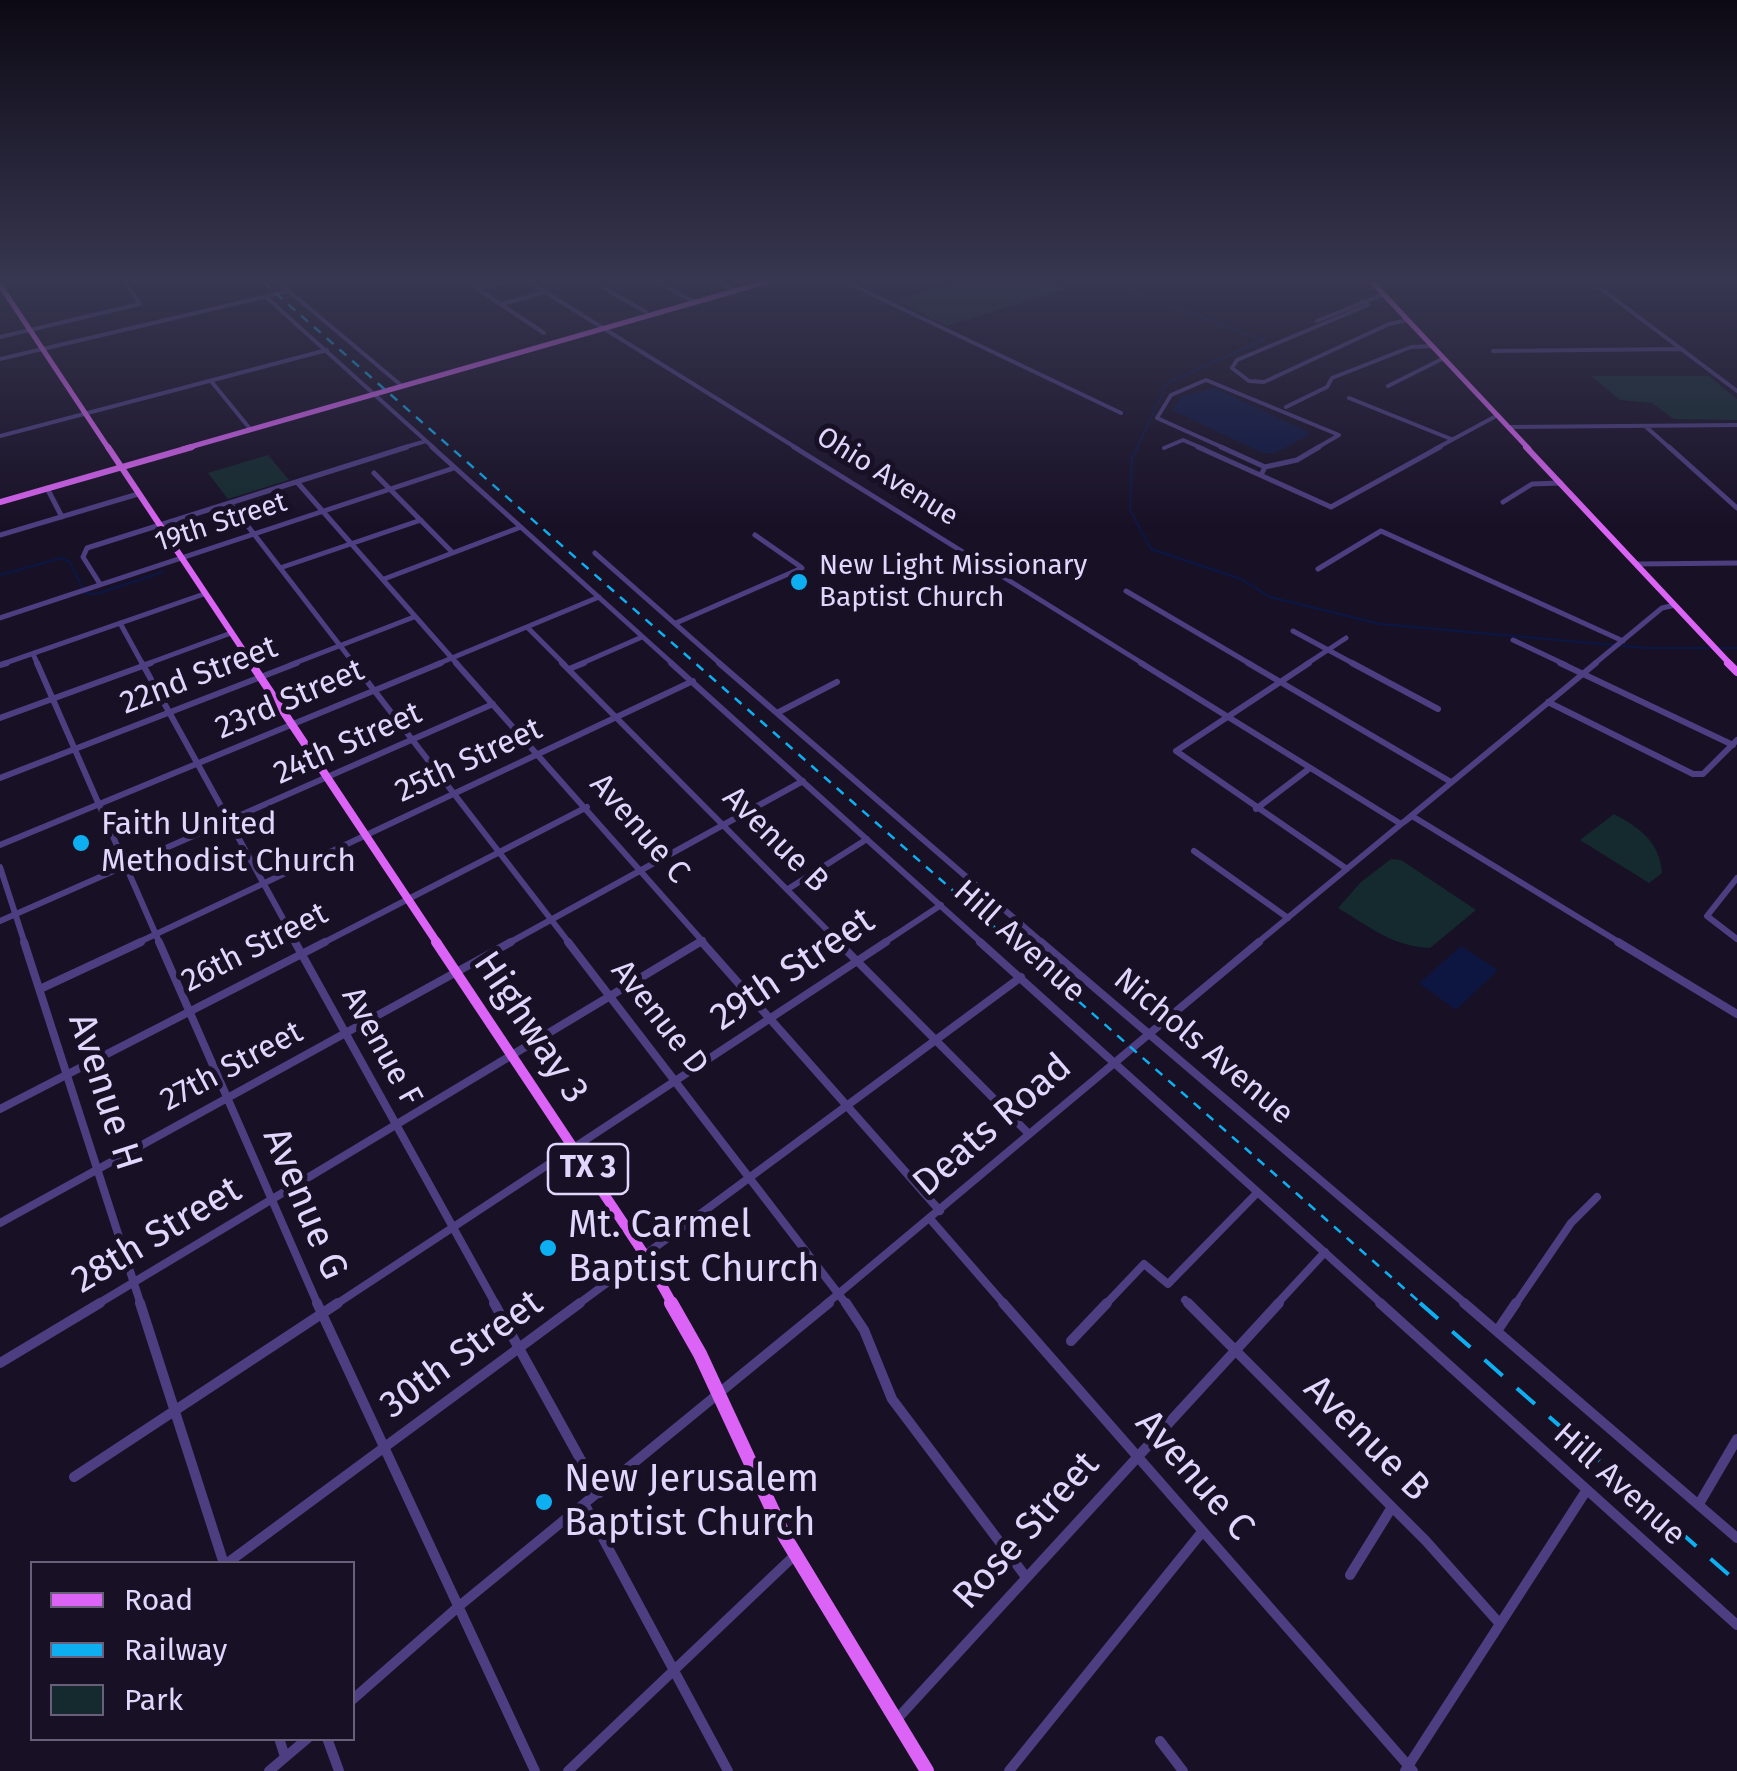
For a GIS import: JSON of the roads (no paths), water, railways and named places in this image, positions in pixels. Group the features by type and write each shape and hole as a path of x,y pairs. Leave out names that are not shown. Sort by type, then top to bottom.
{"main road":[{"name":"TX 3","path":"52,365 204,594"},
{"path":"0,502 476,365"},
{"path":"1450,365 1734,668"},
{"name":"Highway 3","path":"204,594 646,1256 796,1554 927,1771"}],"street":[{"path":"0,436 272,365"},
{"name":"Hill Avenue","path":"343,365 1737,1625"},
{"path":"377,365 402,386"},
{"name":"Ohio Avenue","path":"663,365 1401,824"},
{"path":"1020,365 1122,413"},
{"path":"1234,365 1232,368 1245,379 1259,383 1300,365"},
{"path":"1286,407 1327,387 1332,378 1365,365"},
{"path":"1388,386 1431,365"},
{"path":"1702,365 1737,391"},
{"path":"1206,380 1339,436 1297,460 1265,467 1157,418 1171,394 1206,380"},
{"path":"211,381 251,430"},
{"path":"1348,398 1452,440"},
{"path":"1164,448 1183,440 1331,507 1498,416"},
{"path":"1509,428 1737,425"},
{"path":"1644,426 1737,508"},
{"path":"100,584 83,551 426,441"},
{"path":"1261,475 1265,467"},
{"name":"19th Street","path":"0,618 456,468"},
{"path":"374,473 452,552"},
{"name":"Avenue C","path":"297,482 940,1212"},
{"path":"1503,502 1532,484 1561,483"},
{"path":"48,488 62,517"},
{"path":"0,535 138,494"},
{"name":"Avenue D","path":"230,503 840,1294 864,1330 880,1374 900,1412 1026,1577"},
{"path":"280,568 421,520"},
{"path":"384,579 521,527"},
{"path":"1318,569 1381,531 1623,642"},
{"path":"676,624 802,568 755,535"},
{"name":"Nichols Avenue","path":"595,552 956,871 1737,1538"},
{"path":"1637,564 1737,563"},
{"path":"1126,592 1452,782"},
{"path":"0,665 204,594"},
{"name":"23rd Street","path":"0,845 599,597"},
{"name":"Deats Road","path":"355,1697 458,1607 940,1212 1028,1134 1584,672 1662,608 1676,605"},
{"name":"22nd Street","path":"0,778 414,617"},
{"name":"Avenue F","path":"120,624 599,1494"},
{"name":"Avenue B","path":"526,627 1028,1134"},
{"path":"1292,631 1438,710"},
{"path":"0,718 231,634"},
{"path":"569,670 642,637"},
{"path":"1346,638 1177,748 1183,757 1256,809 1347,869"},
{"path":"1513,640 1735,742 1703,774 1693,774 1548,702"},
{"name":"Avenue G","path":"33,654 322,1315 535,1771"},
{"name":"25th Street","path":"40,989 692,681"},
{"path":"777,713 837,682"},
{"name":"24th Street","path":"0,921 493,704"},
{"path":"1256,809 1310,768"},
{"name":"27th Street","path":"0,1223 803,782"},
{"name":"26th Street","path":"0,1109 587,807"},
{"path":"1401,824 1412,816 1737,1014"},
{"path":"788,888 867,838"},
{"path":"1194,851 1288,918"},
{"name":"Avenue H","path":"0,867 224,1561"},
{"path":"1737,878 1708,912 1709,919 1737,939"},
{"name":"29th Street","path":"74,1477 942,904"},
{"name":"28th Street","path":"0,1362 703,940"},
{"name":"30th Street","path":"229,1561 518,1352 1022,977"},
{"path":"1071,1341 1144,1264 1168,1284 1256,1194"},
{"path":"1497,1331 1571,1223 1598,1197"},
{"name":"Avenue C","path":"930,1220 1409,1769"},
{"name":"Rose Street","path":"896,1720 1326,1252"},
{"name":"Avenue B","path":"1185,1300 1392,1507 1500,1624"},
{"path":"1699,1504 1737,1439"},
{"path":"1409,1769 1587,1490"},
{"path":"585,1505 728,1771"},
{"path":"1350,1575 1392,1507"},
{"path":"1009,1771 1202,1532"},
{"path":"568,1771 796,1554"},
{"path":"280,1741 285,1758"},
{"path":"269,1771 305,1741"},
{"path":"328,1741 339,1771"},
{"path":"1160,1741 1183,1771"}],"waterway":[{"path":"1208,365 1167,383 1132,459 1130,510 1151,549 1241,579 1270,597 1380,624 1647,648 1711,648"},
{"path":"0,575 61,558 70,562 82,587"},
{"path":"84,593 96,594 163,572"},
{"path":"1719,648 1737,648"}],"railway":[{"path":"357,365 1423,1305"},
{"path":"1420,1303 1737,1582"}],"place":[{"name":"New Light Missionary Baptist Church","path":"799,582"},
{"name":"Faith United Methodist Church","path":"81,843"},
{"name":"Mt. Carmel Baptist Church","path":"548,1248"},
{"name":"New Jerusalem Baptist Church","path":"544,1502"}]}
